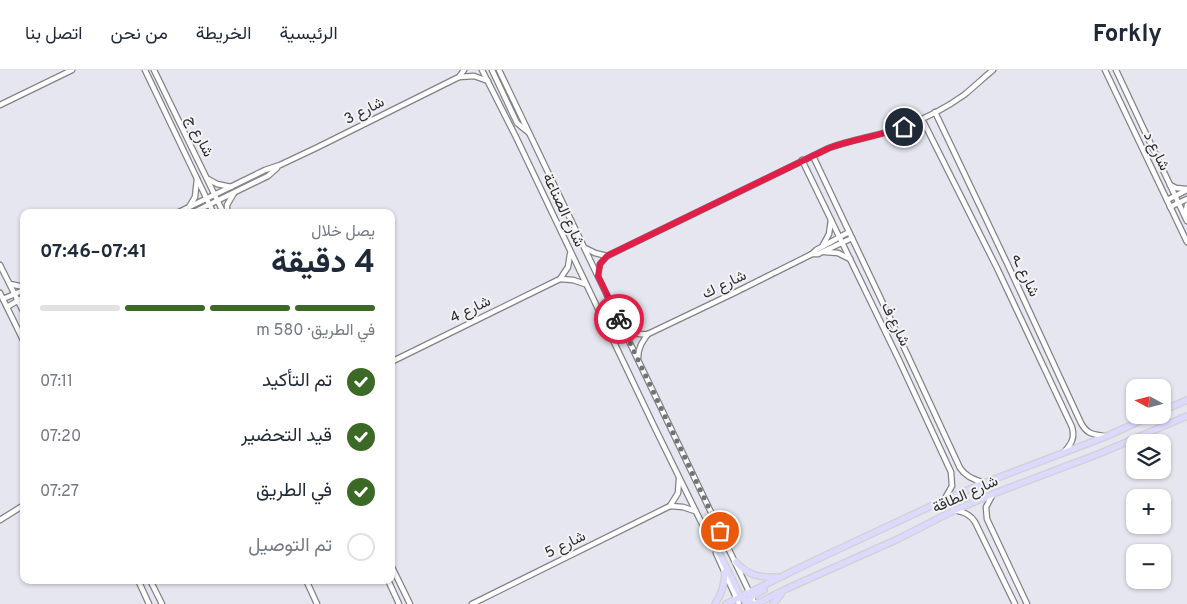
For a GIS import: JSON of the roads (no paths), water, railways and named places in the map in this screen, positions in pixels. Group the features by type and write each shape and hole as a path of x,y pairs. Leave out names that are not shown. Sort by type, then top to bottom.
{"main road":[{"path":"1171,407 1187,400"},
{"name":"شارع الطاقة","path":"755,604 898,539 955,510 1101,454 1187,416"},
{"name":"شارع الطاقة","path":"726,604 745,601 782,577 807,564 944,500 1065,451 1105,437 1133,424"},
{"path":"705,530 745,601 755,604"},
{"path":"736,562 754,576 761,578 782,577"},
{"path":"745,601 789,577 807,564"},
{"path":"715,604 723,589 725,572"},
{"path":"773,604 784,590"}],"street":[{"path":"0,104 73,70"},
{"name":"شارع ج","path":"145,70 212,209"},
{"name":"شارع ج","path":"154,70 223,209"},
{"name":"شارع 3","path":"188,208 265,170 280,165 458,76 464,70"},
{"name":"شارع الصناعة","path":"482,70 725,572 745,601"},
{"path":"492,70 517,123 529,132"},
{"path":"598,276 600,264 607,256 802,160 837,145 885,133 922,119 950,104 993,70"},
{"name":"شارع د","path":"1105,70 1187,242"},
{"name":"شارع د","path":"1116,70 1186,219"},
{"name":"شارع الصناعة","path":"500,71 736,562 745,601"},
{"path":"458,76 474,76 488,81"},
{"name":"شارع ـه","path":"935,112 1081,423 1085,430 1091,434 1105,437"},
{"name":"شارع ـه","path":"922,119 1072,427 1074,433 1073,440 1065,451"},
{"name":"شارع ف","path":"813,156 960,468 969,478 984,483"},
{"name":"شارع ف","path":"802,160 952,472 952,486 944,500"},
{"name":"شارع 3","path":"201,209 268,176 280,165"},
{"path":"206,177 217,184 232,187"},
{"path":"188,208 195,197 197,179"},
{"path":"1170,186 1187,189"},
{"path":"1167,200 1187,189"},
{"path":"226,209 236,192"},
{"path":"1170,207 1187,199"},
{"path":"1186,219 1187,205"},
{"path":"831,218 829,234 822,250 838,253 851,259"},
{"name":"شارع ك","path":"822,250 849,232"},
{"name":"شارع ك","path":"648,334 812,254 816,250 822,250 852,238"},
{"path":"585,248 607,256"},
{"path":"570,253 568,267 560,279 586,284"},
{"path":"996,268 1007,263"},
{"path":"0,265 20,304"},
{"name":"شارع 4","path":"395,360 560,279"},
{"path":"10,284 20,287"},
{"path":"3,300 20,291"},
{"path":"0,293 20,334"},
{"path":"7,307 18,300"},
{"path":"622,325 633,333 640,335 648,334"},
{"path":"639,362 638,354 640,347 648,334"},
{"path":"899,360 908,356"},
{"path":"679,477 678,493 670,506 683,507 695,511"},
{"path":"993,494 986,507 987,518 1027,604"},
{"name":"شارع 5","path":"472,604 670,506"},
{"path":"0,520 20,508"},
{"path":"955,510 972,517 1015,604"},
{"path":"395,573 410,604"},
{"path":"140,584 149,604"},
{"path":"152,584 162,604"},
{"path":"308,584 317,604"},
{"path":"390,584 399,604"}]}
